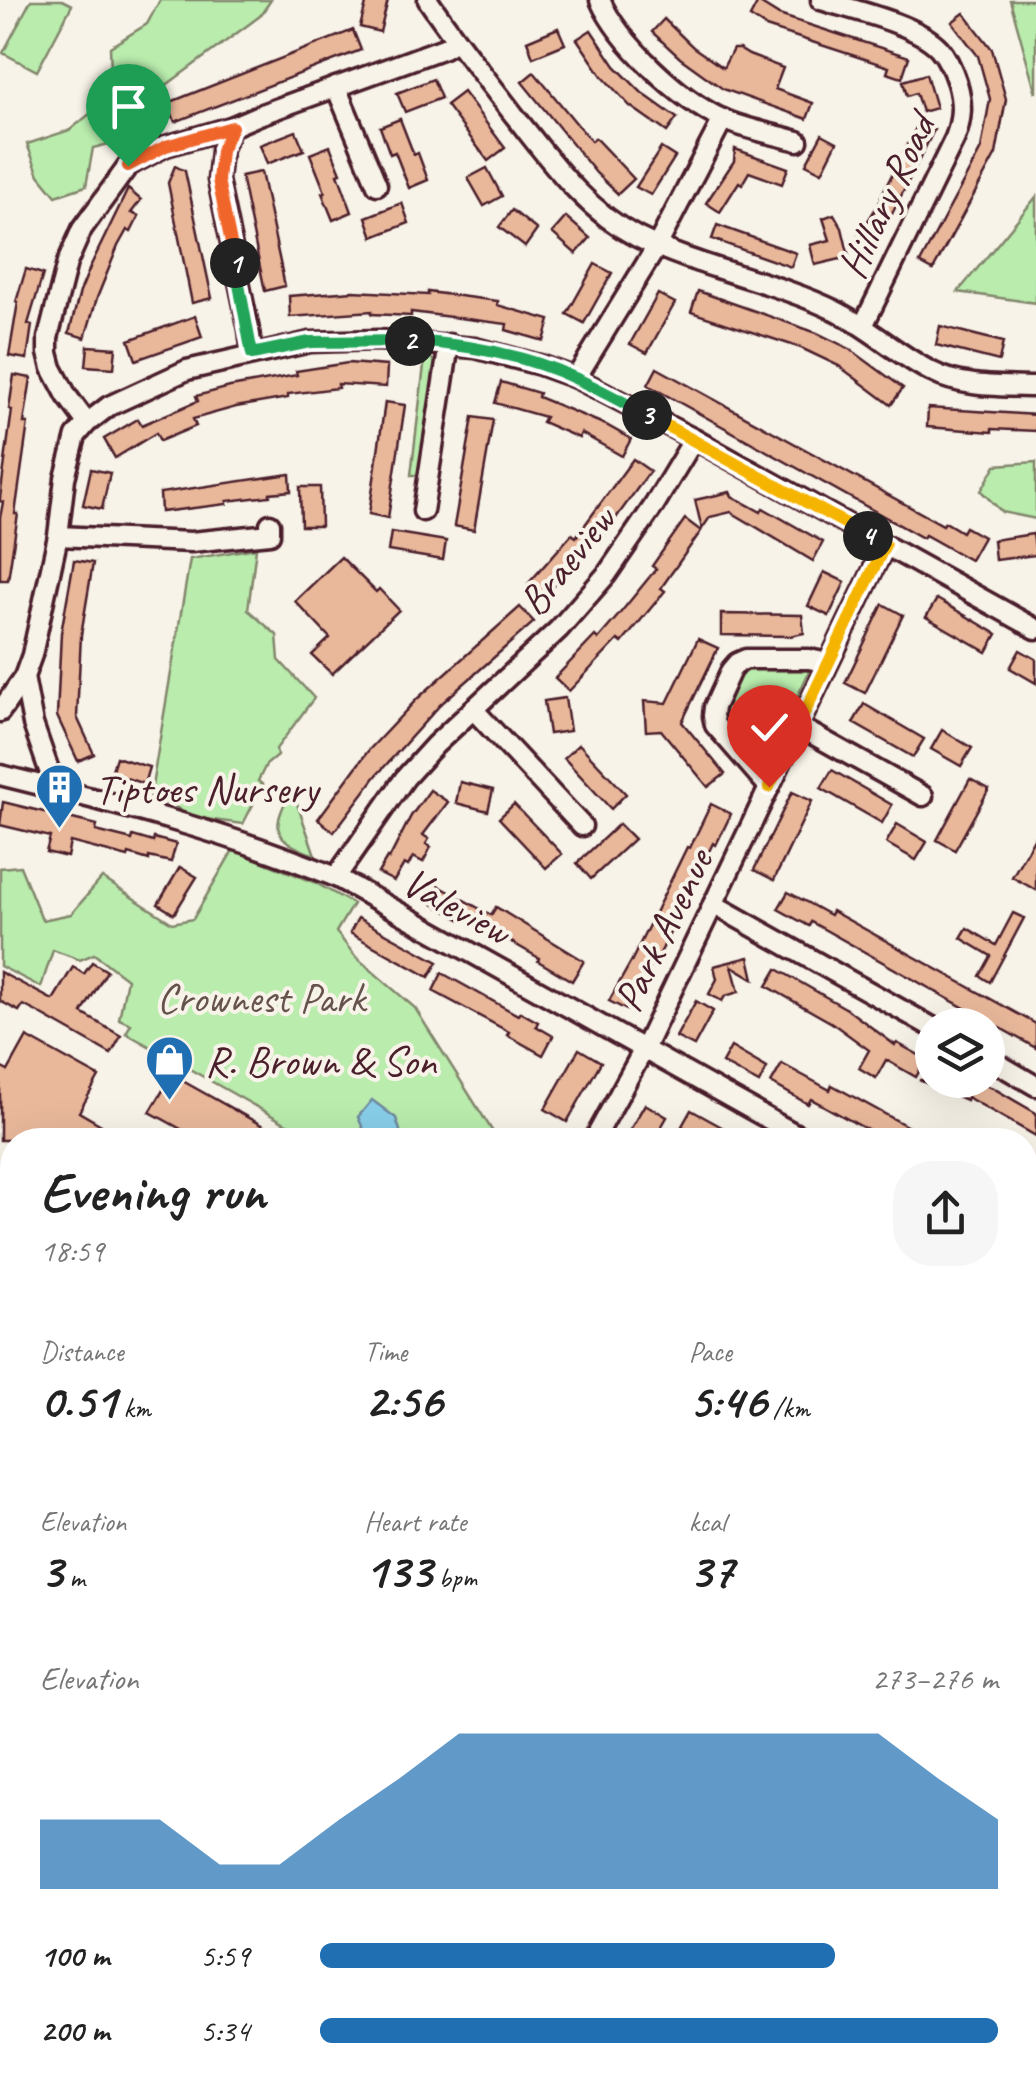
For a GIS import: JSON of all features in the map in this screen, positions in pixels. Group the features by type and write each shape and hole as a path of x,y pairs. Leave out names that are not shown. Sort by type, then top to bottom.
{"street":[{"path":"428,0 560,174 587,201 624,228 657,246 796,294 864,326 934,374 996,386 1036,387"},
{"path":"600,0 639,55 695,102 723,119 798,141"},
{"name":"Hillary Road","path":"821,0 924,36 939,47 951,65 962,103 956,138 864,326"},
{"path":"81,430 52,368 48,338 67,264 82,229 128,166 166,146 232,127 456,41"},
{"path":"336,87 376,184"},
{"path":"576,378 657,246 723,119"},
{"path":"232,127 221,151 218,180 252,354"},
{"path":"0,712 24,677 32,655 58,536 64,478 81,430 108,406 186,370 310,342 448,344 507,355 576,378 1036,628"},
{"path":"423,511 448,344"},
{"name":"Braeview","path":"336,877 405,778 559,629 608,574 694,439"},
{"path":"58,536 191,542 270,534 270,524"},
{"name":"Park Avenue","path":"601,1128 644,1049 885,545"},
{"path":"769,787 715,725 714,706 737,662 809,659 828,664"},
{"path":"24,677 50,788"},
{"path":"473,709 582,826"},
{"path":"798,726 924,796"},
{"name":"Valeview","path":"0,775 203,829 336,877 785,1128"},
{"path":"713,904 915,1017"},
{"path":"1005,1068 1036,1086"}],"green space":[{"path":"31,0 62,0 72,5 37,71 3,53"},
{"path":"160,0 271,0 260,16 157,92 144,135 93,148 86,186 56,196 39,175 27,144 70,130 112,96 110,47 147,24"},
{"path":"1010,0 1036,0 1036,93"},
{"path":"1036,197 1036,303 958,292"},
{"path":"425,357 437,365 421,470 419,475 411,475"},
{"path":"1036,462 1036,519 1002,512 981,491 996,465"},
{"path":"256,548 248,610 277,635 279,660 314,698 276,749 277,756 266,765 258,781 263,785 243,824 190,817 174,806 150,798 190,559"},
{"path":"751,666 802,668 809,672 764,767 720,721 728,689 738,674"},
{"path":"292,789 315,855 290,843 279,831 278,823"},
{"name":"Crownest Park","path":"233,850 314,882 353,904 336,932 356,957 415,1008 490,1128 294,1128 126,1033 131,1024 119,1019 127,979 94,954 80,960 53,950 41,987 0,966 0,868 20,866 42,920 71,914 102,878 172,923 193,919"}],"water":[{"path":"372,1100 396,1118 399,1128 363,1128 358,1117"}],"building":[{"path":"367,0 388,0 380,32 360,27"},
{"path":"758,2 779,15 909,57 902,78 887,73 889,67 766,27 750,17"},
{"path":"964,13 992,49 1006,99 996,154 933,270 920,263 981,149 990,99 978,56 952,22"},
{"path":"664,19 693,47 723,68 733,49 739,49 783,68 775,89 813,103 807,119 723,89 652,32"},
{"path":"558,28 565,44 533,57 527,41"},
{"path":"353,30 361,50 175,122 168,103"},
{"path":"591,30 615,66 642,93 677,118 667,132 630,106 602,76 577,39"},
{"path":"534,72 591,141 595,138 634,179 618,194 596,173 522,82"},
{"path":"926,74 936,108 922,112 916,93 907,96 903,81"},
{"path":"433,79 441,98 405,112 397,93"},
{"path":"463,92 505,148 488,161 446,105"},
{"path":"400,119 428,180 409,188 380,127"},
{"path":"919,122 934,130 872,247 857,238 883,197"},
{"path":"296,131 304,150 267,164 260,145"},
{"path":"822,134 837,142 822,172 806,164"},
{"path":"330,146 352,212 333,220 310,154"},
{"path":"661,148 675,157 651,195 636,187"},
{"path":"735,149 788,168 782,184 749,172 720,212 706,203 734,161"},
{"path":"175,166 185,171 212,298 192,303 168,183"},
{"path":"487,168 502,196 484,206 468,178"},
{"path":"261,172 285,286 265,291 241,176"},
{"path":"128,189 141,200 131,213 139,216 118,246 85,338 69,333 91,265"},
{"path":"402,203 409,223 373,237 366,217"},
{"path":"512,210 537,230 525,247 499,227"},
{"path":"834,214 849,257 815,265 810,245 830,240 823,218"},
{"path":"566,217 590,238 576,254 552,233"},
{"path":"717,225 796,253 791,267 712,239"},
{"path":"595,264 612,273 584,323 567,314"},
{"path":"26,269 43,274 28,324 32,325 27,359 9,356 16,302"},
{"path":"353,291 428,292 498,301 497,305 550,320 544,341 506,330 507,324 411,312 411,316 372,311 290,317 289,296"},
{"path":"698,291 817,333 850,349 903,388 891,405 839,366 801,348 691,312"},
{"path":"658,294 675,303 647,353 630,344"},
{"path":"195,316 202,337 136,360 129,340"},
{"path":"940,326 1003,342 999,361 936,345"},
{"path":"88,346 116,348 114,368 86,366"},
{"path":"348,363 387,366 386,387 338,384 338,388 288,394 288,398 236,407 193,419 196,426 160,441 156,433 115,458 104,439 138,419 142,425 198,401 196,396 297,375 296,371"},
{"path":"657,368 943,525 945,522 962,532 965,527 983,537 970,560 925,535 923,538 648,385"},
{"path":"14,375 31,378 24,423 28,423 8,580 0,580 0,498"},
{"path":"501,382 539,393 538,397 631,439 622,456 581,433 579,438 542,422 545,417 495,403"},
{"path":"385,402 405,405 388,518 369,514"},
{"path":"928,408 1036,415 1036,431 927,427"},
{"path":"473,417 493,420 474,530 454,526"},
{"path":"633,459 650,471 603,536 600,534 543,598 528,584 572,534 576,537"},
{"path":"91,469 110,473 102,509 83,505"},
{"path":"290,474 291,491 161,512 160,493"},
{"path":"300,487 320,487 321,526 301,526"},
{"path":"730,492 823,542 813,561 731,512 710,517 702,529 695,500"},
{"path":"685,519 701,531 661,588 665,591 622,643 618,640 569,691 555,678 617,617 656,569 652,566"},
{"path":"391,532 446,541 443,560 388,551"},
{"path":"1033,534 1036,555 995,560 993,540"},
{"path":"341,557 399,610 332,674 312,655 330,638 295,601"},
{"path":"74,560 93,563 81,635 77,717 94,754 78,761 57,716 61,633"},
{"path":"824,572 845,582 829,616 808,606"},
{"path":"937,599 997,634 987,652 926,617"},
{"path":"883,604 903,615 865,693 845,683"},
{"path":"520,607 534,622 441,704 376,776 334,832 318,819 368,751 417,699"},
{"path":"721,614 802,615 804,633 721,635"},
{"path":"698,639 718,648 682,722 725,774 708,787 661,730 646,731 644,701 667,703"},
{"path":"1020,650 1036,659 1036,683 1010,668"},
{"path":"565,698 570,731 549,734 544,701"},
{"path":"864,704 924,739 913,757 853,723"},
{"path":"942,730 972,748 961,766 931,749"},
{"path":"579,744 626,794 611,809 564,758"},
{"path":"116,757 149,767 144,784 111,773"},
{"path":"832,770 892,805 882,823 821,788"},
{"path":"970,779 989,789 955,850 937,840"},
{"path":"460,782 493,790 488,811 456,803"},
{"path":"430,790 448,802 423,835 431,847 423,862 413,857 394,881 378,873 411,816"},
{"path":"792,792 812,801 774,880 754,870"},
{"name":"Tiptoes Nursery","path":"3,802 97,825 96,831 132,840 133,836 176,844 171,862 129,854 128,857 70,842 67,857 46,852 50,837 0,825"},
{"path":"514,804 562,854 546,868 499,818"},
{"path":"711,804 731,814 656,962 627,1010 609,1001"},
{"path":"619,824 634,839 591,879 577,863"},
{"path":"897,824 927,842 916,860 886,843"},
{"path":"1036,835 1036,890 1012,877"},
{"path":"180,867 197,877 174,914 158,904"},
{"path":"430,881 491,915 496,907 584,961 572,981 463,914 460,919 421,897"},
{"path":"788,892 830,915 832,911 1036,1024 1036,1048 1005,1031 1005,1008 965,1008 811,922 809,926 778,909"},
{"path":"1013,913 1024,918 990,982 980,976 991,956 961,938 967,928 996,945"},
{"path":"358,918 438,962 429,977 350,933"},
{"path":"749,957 754,979 732,966 739,992 725,996 722,1001 709,994 717,979 714,966"},
{"path":"92,962 107,971 82,1013 121,1036 111,1054 23,1005 19,1011 0,1001 0,972 53,1000 73,967 84,974"},
{"path":"777,969 847,1009 895,1045 915,1053 915,1076 886,1060 876,1078 859,1068 869,1050 832,1023 767,986"},
{"path":"442,973 538,1022 536,1026 553,1036 543,1055 433,991"},
{"path":"696,1001 713,1011 694,1046 676,1037"},
{"path":"27,1037 99,1077 79,1112 106,1128 0,1128 0,1067 8,1071"},
{"path":"731,1047 767,1068 759,1083 722,1063"},
{"path":"579,1049 601,1062 567,1122 545,1109"},
{"path":"782,1064 830,1090 832,1085 910,1128 864,1128 811,1099 808,1104 771,1083"},
{"path":"172,1075 267,1128 179,1128 150,1112"},
{"path":"1005,1095 1036,1113 1036,1128 1022,1128 969,1098 1005,1098"},
{"path":"645,1104 667,1117 661,1128 631,1128"},
{"path":"691,1110 723,1128 686,1128 682,1126"}],"place":[{"name":"Tiptoes Nursery","path":"60,830"},
{"name":"R. Brown & Son","path":"170,1102"}],"route":[{"path":"128,166 166,146 232,127 221,151 218,180 252,354 338,340 448,344 507,355 576,378 885,545 769,787"}]}
